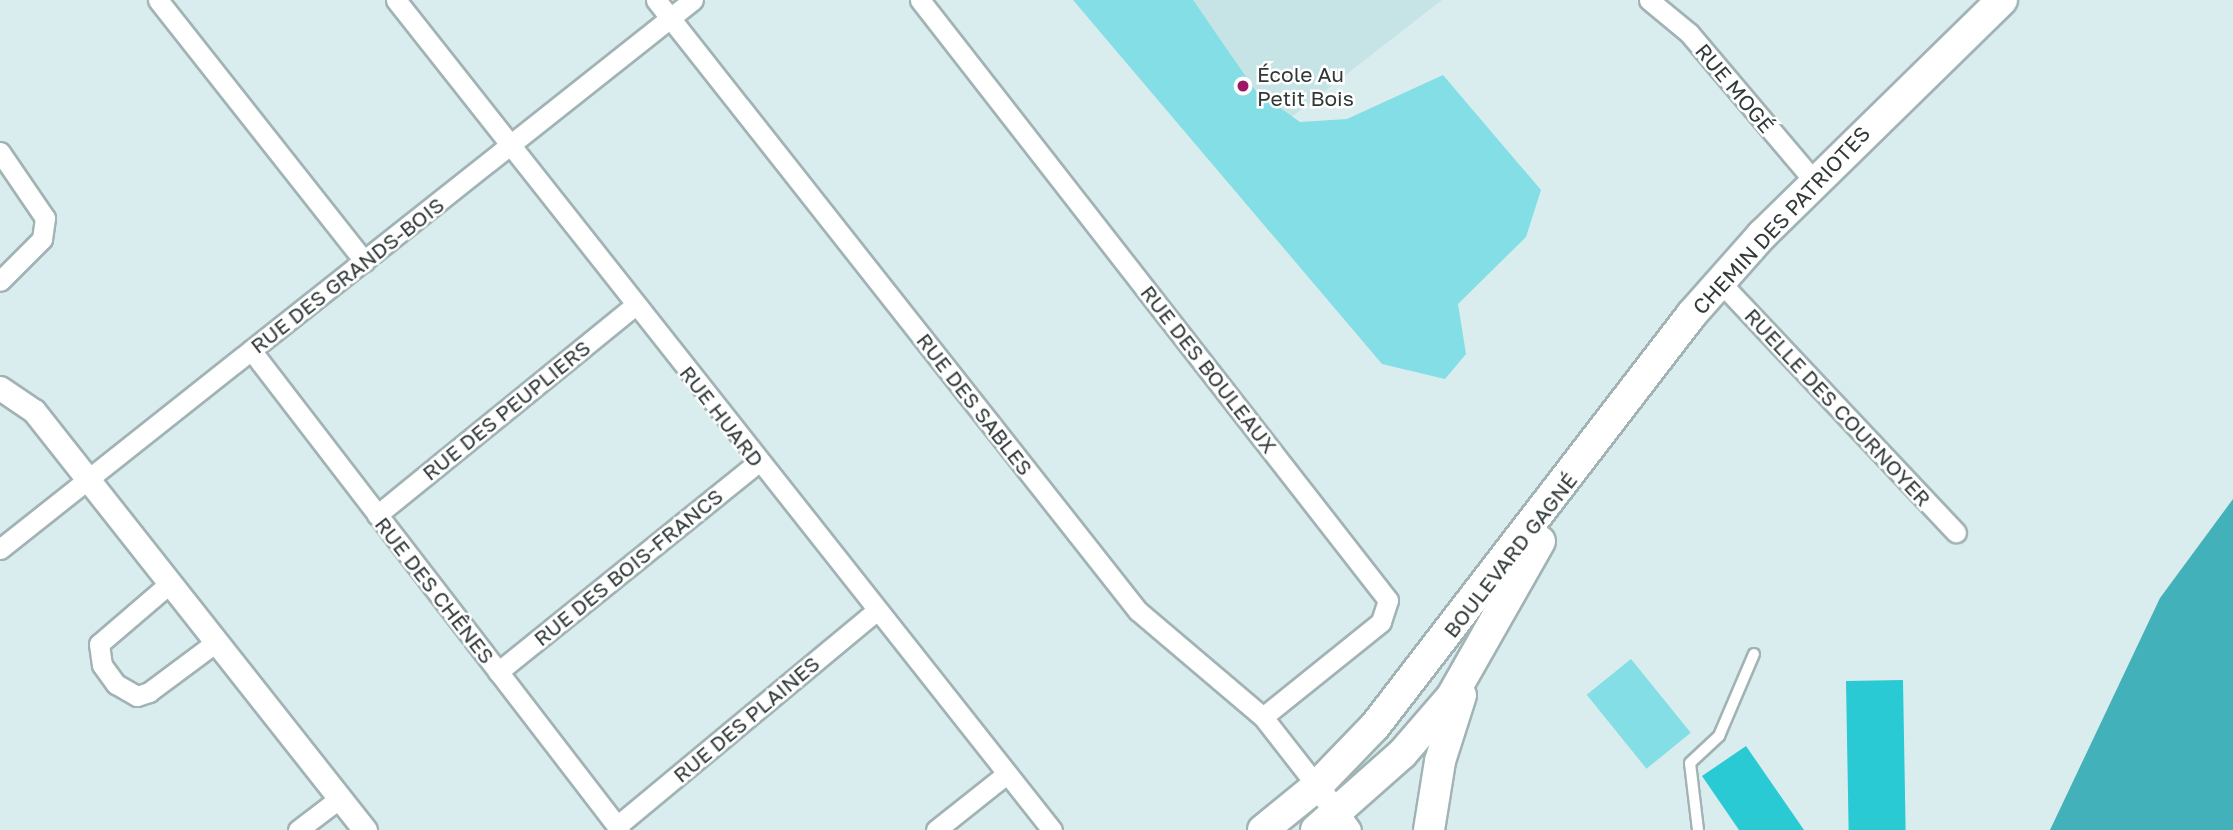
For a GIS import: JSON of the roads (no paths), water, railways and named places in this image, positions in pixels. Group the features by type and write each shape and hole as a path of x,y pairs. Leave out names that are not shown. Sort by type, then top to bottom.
{"main road":[{"name":"CHEMIN DES PATRIOTES","path":"1584,461 1720,282 1815,182 2001,0"},
{"name":"BOULEVARD GAGNÉ","path":"1334,824 1402,754 1472,665 1584,461"},
{"name":"BOULEVARD GAGNÉ","path":"1263,830 1317,786 1375,726 1584,461"},
{"path":"1429,830 1440,761 1472,665"}],"street":[{"path":"158,0 363,261"},
{"name":"RUE HUARD","path":"396,0 1004,776 1052,830"},
{"name":"RUE DES SABLES","path":"656,0 1138,611 1263,717 1317,786"},
{"name":"RUE DES GRANDS-BOIS","path":"0,549 693,0"},
{"name":"RUE DES BOULEAUX","path":"920,0 1388,600 1381,622 1263,717"},
{"name":"RUE MOGÉ","path":"1649,0 1689,33 1815,182"},
{"path":"0,152 45,218 42,239 0,281"},
{"name":"RUELLE DES COURNOYER","path":"1720,282 1956,532"},
{"name":"RUE DES PEUPLIERS","path":"377,515 635,305"},
{"name":"RUE DES CHÊNES","path":"251,350 618,828"},
{"path":"0,388 34,411 365,830"},
{"name":"RUE DES BOIS-FRANCS","path":"498,672 758,462"},
{"path":"169,584 99,644 102,665 116,684 137,696 149,692 216,642"},
{"name":"RUE DES PLAINES","path":"618,828 875,612"},
{"path":"936,830 1004,776"},
{"path":"1317,786 1334,824"},
{"path":"298,830 340,798"}],"lane":[{"path":"1698,830 1690,763 1719,736 1754,654"}],"place":[{"name":"École Au Petit Bois","path":"1243,86"}]}
